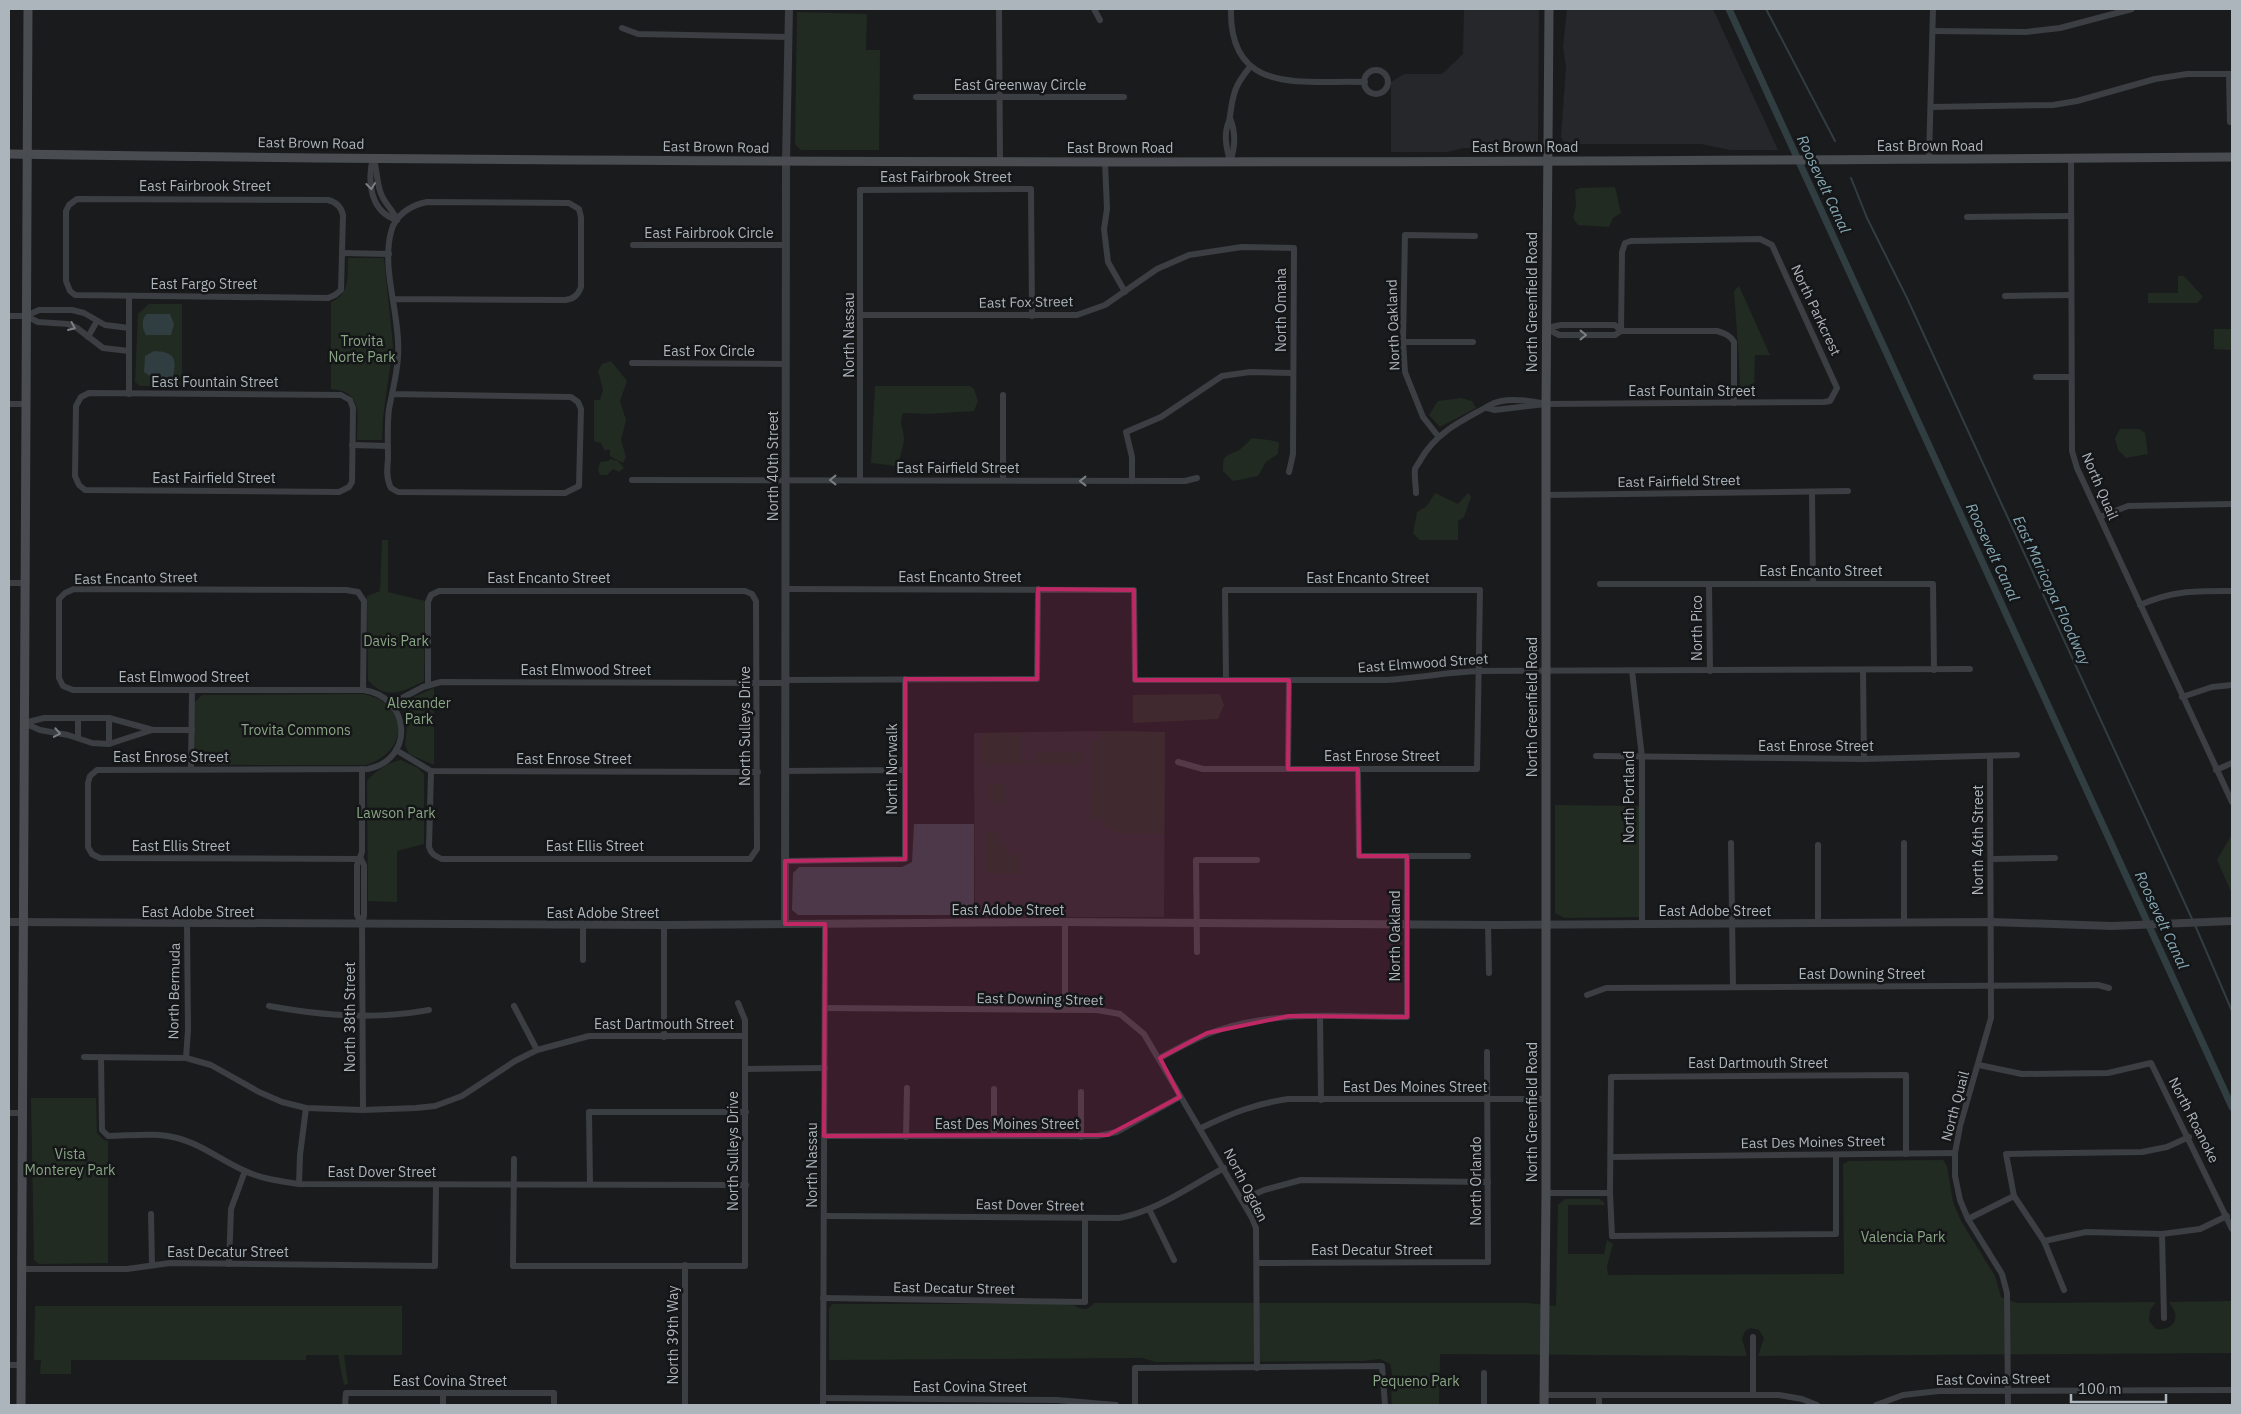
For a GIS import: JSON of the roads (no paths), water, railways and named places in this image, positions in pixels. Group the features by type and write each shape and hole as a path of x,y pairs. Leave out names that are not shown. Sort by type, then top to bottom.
{"main road":[{"path":"21,1405 28,9"},
{"name":"North Greenfield Road","path":"1544,1405 1546,1193 1546,328 1550,9"},
{"name":"East Brown Road","path":"9,154 1105,162 2232,157"}],"street":[{"name":"North 40th Street","path":"785,924 785,364 789,9"},
{"path":"1000,9 1000,161"},
{"path":"1094,9 1100,20"},
{"path":"1231,9 1230,30 1234,43 1238,54 1250,67 1271,77 1291,81 1364,82"},
{"path":"1929,159 1934,9"},
{"path":"1933,31 2026,32 2060,28 2132,9"},
{"path":"622,28 638,34 789,37"},
{"path":"1230,161 1234,149 1234,128 1230,118 1234,89 1250,67"},
{"path":"1931,107 2053,105 2076,101 2155,79 2187,74 2231,74 2230,122"},
{"name":"East Greenway Circle","path":"916,97 1124,97"},
{"path":"373,158 378,170 378,184 384,200 393,211 396,220"},
{"path":"373,158 370,181 377,205 387,217 396,220"},
{"name":"North Quail","path":"2071,158 2072,451 2076,468 2232,802"},
{"path":"1105,162 1107,209 1104,229 1108,262 1125,292"},
{"name":"East Fairbrook Street","path":"860,190 1031,189 1032,316"},
{"name":"North Nassau","path":"860,190 862,315 860,480"},
{"name":"East Fairbrook Street","path":"70,291 66,282 66,211 70,203 80,198 328,200 339,205 343,215 343,253"},
{"path":"377,205 384,200"},
{"path":"392,394 567,396 578,402 581,409 580,484 577,488 565,493 398,492 390,488 388,480 388,420 398,346 390,281 389,254 391,231 396,220 413,206 427,202 569,203 579,209 581,218 581,287 576,296 565,300 393,299"},
{"path":"1967,217 2071,216"},
{"name":"North Oakland","path":"1438,436 1423,417 1406,372 1403,342 1404,235 1475,236"},
{"name":"North Parkcrest","path":"1621,331 1622,248 1631,241 1765,241 1772,245 1835,381 1837,388 1834,394"},
{"name":"East Fairbrook Circle","path":"633,245 786,245"},
{"name":"East Fox Street","path":"862,315 1032,316 1077,314 1105,306 1158,270 1189,255 1242,247 1294,248"},
{"name":"North Omaha","path":"1289,472 1293,454 1294,248"},
{"path":"343,253 389,254"},
{"name":"East Fargo Street","path":"70,291 82,296 328,298 339,293 342,286 343,253"},
{"path":"2005,296 2071,295"},
{"path":"128,394 129,296"},
{"path":"26,316 38,310 72,310 84,313 97,321 113,327 129,328"},
{"path":"9,316 26,316 38,322 68,324 103,348 129,351"},
{"path":"88,337 97,321"},
{"path":"1546,328 1560,325 1615,325 1621,331"},
{"path":"1600,325 1600,335"},
{"path":"1546,328 1559,335 1615,335 1621,331 1717,331 1727,335 1734,342 1734,403"},
{"path":"1403,342 1473,342"},
{"name":"East Fox Circle","path":"632,363 785,364"},
{"path":"1132,481 1132,458 1126,432 1161,417 1222,376 1250,372 1294,373"},
{"path":"2036,377 2071,377"},
{"name":"East Fountain Street","path":"79,485 75,476 77,403 80,397 89,394 338,394 350,400 352,408 352,445"},
{"name":"East Fountain Street","path":"1438,436 1462,420 1487,408 1495,410 1506,405 1824,402 1830,401 1834,394"},
{"path":"1003,395 1003,480"},
{"path":"9,404 25,404"},
{"path":"1416,493 1415,469 1438,436"},
{"path":"352,445 388,446"},
{"name":"East Fairfield Street","path":"79,485 88,490 340,492 348,487 352,479 352,445"},
{"name":"East Fairfield Street","path":"632,480 1185,481 1197,478"},
{"name":"East Fairfield Street","path":"1546,495 1848,491"},
{"path":"1812,492 1813,584"},
{"path":"2100,517 2128,506 2232,504"},
{"path":"9,583 24,583"},
{"name":"East Encanto Street","path":"1600,584 1933,584 1934,670"},
{"name":"North Pico","path":"1709,584 1710,671"},
{"name":"East Encanto Street","path":"63,686 59,678 59,599 65,593 74,589 346,590 358,592 364,601 363,690"},
{"name":"East Encanto Street","path":"785,589 1134,590 1135,680"},
{"name":"East Elmwood Street","path":"63,686 73,690 363,690 380,695 391,704 428,684 447,682 757,683 905,679 1037,679 1038,589"},
{"name":"East Encanto Street","path":"1226,680 1225,590 1480,590 1479,671"},
{"name":"East Encanto Street","path":"428,684 428,602 433,594 442,591 745,591 754,596"},
{"path":"2140,606 2154,599 2184,591 2232,591"},
{"name":"North Sulleys Drive","path":"754,596 757,604 758,772 757,849 754,856"},
{"name":"East Elmwood Street","path":"1135,680 1386,680 1415,679 1449,672 1479,671 1970,669"},
{"path":"1863,670 1864,759"},
{"name":"East Enrose Street","path":"1178,762 1202,769 1477,769 1479,671"},
{"name":"North Portland","path":"1632,671 1642,757 1642,924"},
{"name":"North Norwalk","path":"785,861 905,859 905,679"},
{"path":"1288,769 1289,680"},
{"path":"2182,698 2212,687 2232,685"},
{"path":"191,769 192,690"},
{"path":"391,704 400,720 401,731 396,750 431,771"},
{"path":"24,723 44,718 109,718 153,730 192,730"},
{"path":"78,718 78,738"},
{"path":"108,744 109,718"},
{"path":"24,723 40,730 92,743 108,744 153,730"},
{"name":"East Enrose Street","path":"92,854 88,847 88,783 92,774 100,770 362,769 379,766 396,750"},
{"name":"East Enrose Street","path":"1596,756 1864,759 2018,755"},
{"name":"North 46th Street","path":"1990,757 1991,922"},
{"path":"2216,770 2232,763"},
{"name":"North 38th Street","path":"362,769 361,859 357,865 364,915 362,924 362,1110"},
{"path":"1358,769 1359,856 1468,856"},
{"path":"785,771 904,770"},
{"name":"East Enrose Street","path":"431,771 758,772"},
{"name":"East Ellis Street","path":"431,771 428,838 430,852 435,857 750,859 754,856"},
{"path":"1731,843 1733,987"},
{"path":"1904,843 1904,922"},
{"path":"1818,845 1818,923"},
{"name":"East Ellis Street","path":"92,854 100,858 361,859"},
{"name":"North Oakland","path":"1320,1016 1407,1017 1407,856"},
{"path":"1992,859 2055,858"},
{"path":"1197,952 1196,860 1257,860"},
{"name":"East Adobe Street","path":"9,922 188,925 664,925 1065,922 1488,925 1991,922 2142,925 2232,921"},
{"path":"1065,922 1066,1010"},
{"name":"North Quail","path":"1991,922 1991,1018 1960,1126 1955,1153 1955,1176 1960,1200 1968,1219 2002,1274 2007,1293 2008,1405"},
{"name":"North Nassau","path":"823,1402 825,924"},
{"name":"North Bermuda","path":"186,1058 188,1030 188,925"},
{"path":"583,925 583,960"},
{"path":"664,925 664,1037"},
{"path":"1488,925 1489,973"},
{"name":"East Downing Street","path":"1587,995 1606,988 2098,985 2109,988"},
{"name":"North Sulleys Drive","path":"685,1265 746,1266 746,1036 745,1020 738,1003"},
{"path":"269,1006 315,1014 362,1016 429,1010"},
{"path":"514,1006 536,1050"},
{"name":"East Downing Street","path":"825,1008 1097,1010 1120,1014 1144,1034 1160,1058"},
{"path":"1160,1058 1207,1034 1236,1024 1289,1016 1320,1016 1320,1100"},
{"name":"East Dartmouth Street","path":"84,1057 186,1058 212,1064 259,1092 282,1102 306,1108 362,1110 416,1108 449,1102 462,1096 515,1061 536,1050 589,1036 746,1036"},
{"name":"North Orlando","path":"1488,1052 1488,1262"},
{"name":"East Dover Street","path":"101,1058 102,1130 108,1136 163,1136 178,1138 209,1151 245,1171 262,1177 299,1184 746,1185"},
{"name":"North Ogden","path":"1160,1058 1180,1097 1201,1128 1256,1228 1257,1368"},
{"name":"North Roanoke","path":"1979,1065 2022,1074 2108,1073 2151,1063 2232,1228"},
{"path":"746,1069 825,1068"},
{"name":"East Dartmouth Street","path":"1611,1157 1611,1077 1906,1075 1906,1154"},
{"path":"906,1137 907,1088"},
{"path":"994,1089 994,1136"},
{"path":"1081,1092 1081,1137"},
{"name":"East Des Moines Street","path":"824,1136 1081,1137 1108,1135 1117,1132 1180,1097"},
{"name":"East Des Moines Street","path":"1201,1128 1238,1110 1262,1103 1288,1099 1545,1099"},
{"path":"299,1184 300,1155 306,1108"},
{"path":"590,1184 588,1112 746,1112"},
{"path":"9,1113 22,1113"},
{"path":"2064,1290 2044,1241 2014,1196 2006,1154 2142,1152 2167,1147 2189,1138"},
{"name":"East Des Moines Street","path":"1611,1157 1955,1153"},
{"path":"1611,1157 1612,1236 1836,1234 1836,1155"},
{"path":"514,1159 513,1266 685,1265"},
{"name":"East Dover Street","path":"825,1216 1119,1218 1135,1215 1149,1209 1224,1168"},
{"path":"229,1264 231,1209 245,1171"},
{"path":"1242,1200 1264,1190 1301,1180 1488,1182"},
{"name":"East Decatur Street","path":"22,1269 127,1270 152,1265 229,1264 435,1266 436,1185"},
{"path":"1546,1193 1610,1193"},
{"path":"1968,1219 2014,1196"},
{"path":"1149,1209 1174,1260"},
{"path":"151,1214 152,1265"},
{"path":"2044,1241 2086,1232 2162,1234 2200,1229 2227,1216"},
{"name":"East Decatur Street","path":"823,1298 1085,1302 1085,1218"},
{"path":"2162,1234 2164,1318"},
{"name":"East Decatur Street","path":"1257,1263 1488,1262"},
{"name":"North 39th Way","path":"685,1265 685,1405"},
{"path":"1753,1337 1753,1394"},
{"path":"9,1365 21,1365"},
{"path":"1135,1405 1136,1368 1382,1366 1385,1405"},
{"path":"1484,1373 1484,1405"},
{"name":"East Covina Street","path":"1876,1405 1903,1395 1930,1392 2232,1390"},
{"name":"East Covina Street","path":"344,1405 346,1393 554,1393 554,1405"},
{"path":"443,1393 443,1405"},
{"path":"1544,1395 1753,1394 1791,1396 1817,1405"},
{"path":"1599,1395 1599,1405"},
{"name":"East Covina Street","path":"823,1402 1057,1402 1116,1405"}],"waterway":[{"name":"Roosevelt Canal","path":"1729,9 2232,1107"},
{"name":"East Maricopa Floodway","path":"1766,9 1835,141"},
{"name":"East Maricopa Floodway","path":"1851,178 1867,218 1907,298 2193,921"},
{"name":"East Maricopa Floodway","path":"2195,925 2232,1011"}],"park label":[{"name":"Trovita Norte Park","path":"362,350"},
{"name":"Davis Park","path":"396,641"},
{"name":"Alexander Park","path":"419,712"},
{"name":"Trovita Commons","path":"296,730"},
{"name":"Lawson Park","path":"396,813"},
{"name":"Vista Monterey Park","path":"70,1162"},
{"name":"Valencia Park","path":"1903,1237"},
{"name":"Pequeno Park","path":"1416,1381"}]}
